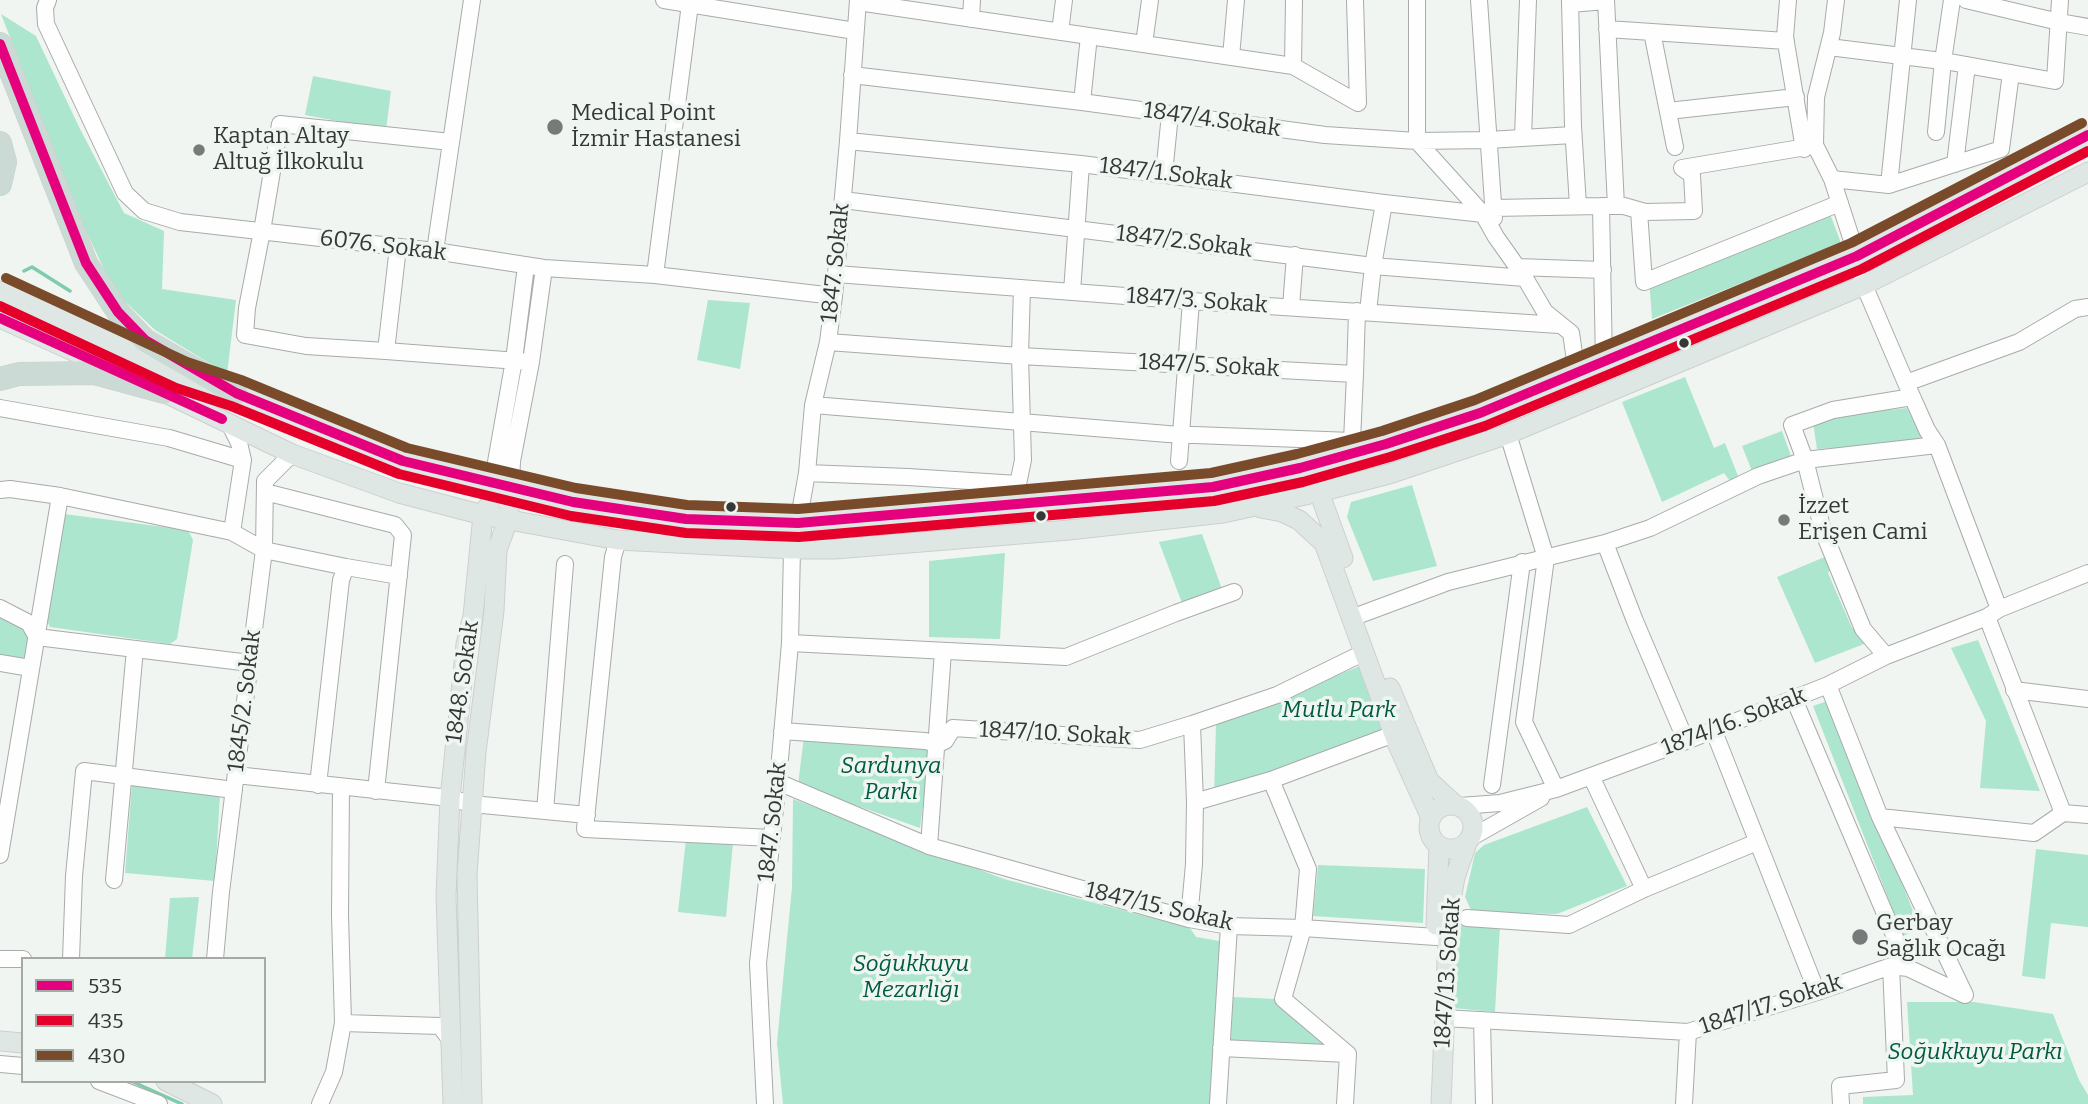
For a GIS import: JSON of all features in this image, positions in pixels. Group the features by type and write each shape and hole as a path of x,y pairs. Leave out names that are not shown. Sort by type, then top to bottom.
{"highway":[{"path":"0,44 86,263 118,313 145,340 236,393"},
{"path":"0,143 5,162 0,184"},
{"path":"0,379 19,374 94,373 164,391"}],"main road":[{"path":"0,291 181,375 236,393 403,461 573,502 687,519 798,523 1213,487 1300,468 1386,444 1480,413 1857,256 2088,135"},
{"path":"0,318 164,391 292,454 399,493 483,515 618,540 792,550 835,549 1069,530 1223,513 1359,482 1508,434 1846,290 1864,285 2088,172"},
{"path":"1300,468 1313,494 1348,572 1362,614 1429,781 1471,816 1474,822 1474,830 1469,840 1453,849 1439,846 1430,833 1431,818 1394,734 1363,653 1324,543 1313,494"},
{"path":"1348,572 1350,558 1339,519 1339,507 1343,498 1359,482"},
{"name":"1848. Sokak","path":"453,1104 446,896 450,798 483,515 504,485"},
{"name":"1848. Sokak","path":"472,1104 466,890 476,752 494,611 496,550 508,520 504,485"},
{"path":"1250,507 1282,512 1299,520 1324,543"},
{"path":"1431,818 1440,807 1457,805"},
{"name":"1847/13. Sokak","path":"1441,1104 1449,913 1455,877 1469,840"},
{"name":"1847/13. Sokak","path":"1430,1104 1439,846"},
{"path":"0,1041 21,1043"},
{"path":"170,1083 212,1104"}],"street":[{"name":"6076. Sokak","path":"48,0 46,24 125,192 144,211 180,222 435,251 526,266 655,275 834,296"},
{"path":"435,251 472,0"},
{"path":"664,0 736,6 855,31"},
{"path":"971,19 972,0"},
{"path":"1060,32 1064,0"},
{"path":"1144,44 1150,0"},
{"path":"1231,57 1236,0"},
{"path":"1293,66 1294,0"},
{"path":"858,1 918,5 971,19 1293,66 1358,103 1355,0"},
{"path":"1417,0 1417,141 1488,211"},
{"path":"1479,0 1488,140 1488,211 1496,237 1545,312 1570,333 1577,374"},
{"path":"1523,137 1528,0"},
{"path":"1787,0 1786,41 1796,97 1810,147 1832,179 1864,285 1909,390 1937,445 1993,613 2014,690 2063,813"},
{"path":"1810,147 1816,97 1829,47 1836,0"},
{"path":"1889,185 1908,0"},
{"path":"1937,132 1942,61 1952,0"},
{"path":"1966,0 2022,7 2060,22 2088,27"},
{"path":"1829,47 1942,61 2055,81 2060,0"},
{"name":"1847. Sokak","path":"798,523 807,473 813,405 828,342 834,296 858,1"},
{"path":"1578,206 1573,135 1570,2 1606,1 1609,206 1603,270 1604,363"},
{"path":"655,275 690,4"},
{"path":"1607,29 1786,41"},
{"path":"1652,32 1675,147"},
{"path":"1083,102 1089,36"},
{"path":"1955,164 1967,65"},
{"path":"1832,179 1889,185 2001,149 2011,73"},
{"name":"1847/4.Sokak","path":"852,75 1083,102 1325,135 1417,141 1573,135"},
{"path":"1668,111 1796,97"},
{"path":"1164,174 1170,114"},
{"path":"451,142 280,124 247,308 245,335 306,346 531,362"},
{"name":"1847/1.Sokak","path":"848,141 1081,164 1384,204 1488,211 1609,206 1640,211 1694,211 1692,175 1682,168 1810,147"},
{"path":"1072,292 1081,164"},
{"name":"1847/2.Sokak","path":"843,200 1373,266 1521,273 1603,270"},
{"path":"1640,211 1644,282 1840,203"},
{"path":"813,405 1182,435 1352,441 1355,374 1362,311 1384,204"},
{"path":"386,351 398,247"},
{"path":"1291,307 1295,256"},
{"name":"1848. Sokak","path":"504,485 496,463 514,360 526,266"},
{"name":"1848. Sokak","path":"504,485 512,461 531,362 544,268"},
{"name":"1847/3. Sokak","path":"836,274 1559,325"},
{"path":"807,473 1018,484 1023,460 1020,356 1022,289"},
{"path":"1179,461 1191,301"},
{"path":"1886,656 1863,629 1822,531 1805,460 1792,425 1833,410 1909,390 2019,342 2075,309 2088,307"},
{"name":"1847/5. Sokak","path":"828,342 1020,356 1355,374"},
{"path":"0,408 169,438 243,460"},
{"path":"229,423 239,443 243,460 232,532"},
{"path":"1469,840 1556,789 1524,722 1546,558 1508,434"},
{"path":"1362,614 1448,582 1605,543 1650,528 1758,476 1805,460 1937,445"},
{"path":"292,454 265,481 265,492 395,525 403,535 376,791"},
{"path":"0,490 60,496 232,532 264,550 399,576"},
{"name":"1845/2. Sokak","path":"215,957 264,550 265,492"},
{"path":"1,846 60,496"},
{"path":"618,540 613,557 585,829 772,838"},
{"path":"1605,543 1686,741"},
{"name":"1847. Sokak","path":"764,1101 758,963 790,643 792,550"},
{"path":"1492,785 1522,562"},
{"path":"545,811 565,564"},
{"path":"318,785 341,580 346,567"},
{"name":"1874/16. Sokak","path":"1457,805 1500,803 1556,789 1794,699 1886,656 2088,573"},
{"path":"790,643 1066,657 1234,592"},
{"path":"0,607 29,623 37,637"},
{"path":"37,637 250,663"},
{"path":"114,880 135,649"},
{"path":"929,846 943,650"},
{"name":"1847/10. Sokak","path":"938,744 945,741 953,727 1140,740 1276,695 1363,653"},
{"path":"0,663 30,668"},
{"path":"1828,685 1880,817 1965,995 1900,967"},
{"path":"2014,690 2088,699"},
{"path":"1794,699 1900,967 1896,1080 1840,1086 1841,1104"},
{"path":"1189,919 1194,864 1195,802 1192,724"},
{"path":"1713,729 1817,992"},
{"path":"782,732 938,744"},
{"path":"1195,802 1271,780 1394,734"},
{"path":"71,957 74,876 84,771 122,776 341,787 587,815"},
{"path":"1591,776 1644,889"},
{"path":"1271,780 1308,869 1303,928 1283,999 1348,1054"},
{"name":"1847/15. Sokak","path":"778,782 929,846 1189,919 1229,926 1436,936"},
{"path":"320,1104 334,1072 343,1023 341,787"},
{"path":"1880,817 2034,833 2063,813 2088,816"},
{"path":"1467,918 1569,925 1644,889 1757,842"},
{"path":"1218,1104 1229,926"},
{"path":"0,959 21,959"},
{"name":"1847/17. Sokak","path":"1444,1018 1688,1032 1900,967"},
{"path":"1482,1020 1484,1104"},
{"path":"343,1023 440,1026 451,1041"},
{"path":"1684,1104 1688,1032"},
{"path":"1221,1048 1348,1054"},
{"path":"1345,1104 1348,1054"},
{"path":"0,1064 21,1066"},
{"path":"104,1083 159,1104"}],"green space":[{"path":"1,14 36,36 124,213 164,231 162,289 236,300 227,374 155,330 115,292 82,223"},
{"path":"313,76 391,91 386,130 305,115"},
{"path":"1827,206 1841,243 1652,319 1649,277"},
{"path":"708,300 750,303 740,369 697,360"},
{"path":"1685,377 1714,448 1725,443 1738,476 1730,481 1724,473 1662,502 1622,402"},
{"path":"1907,408 1924,442 1817,449 1813,423 1842,415"},
{"path":"1782,431 1791,456 1752,471 1742,446"},
{"path":"1412,485 1437,566 1373,581 1347,517 1351,502"},
{"path":"64,514 188,530 193,540 177,639 170,644 50,627 46,619"},
{"path":"1202,534 1222,589 1182,603 1159,542"},
{"path":"1005,553 1000,639 929,637 929,561"},
{"path":"1827,556 1832,566 1828,573 1852,628 1860,633 1864,644 1815,663 1777,577"},
{"path":"0,615 28,630 30,664 0,659"},
{"path":"1978,640 2040,791 1980,788 1986,721 1951,648"},
{"name":"Mutlu Park","path":"1360,666 1386,729 1214,797 1216,724"},
{"path":"1830,700 1920,929 1903,936 1813,706"},
{"name":"Sardunya Parkı","path":"804,736 930,750 920,828 798,785"},
{"path":"132,784 220,794 215,881 125,873"},
{"name":"Soğukkuyu Mezarlığı","path":"793,799 1004,879 1190,928 1196,937 1220,941 1211,1104 783,1104 777,1043 792,887"},
{"path":"1587,807 1627,886 1557,914 1472,912 1465,897 1475,853 1484,845"},
{"path":"686,839 733,843 726,917 678,912"},
{"path":"2036,849 2088,855 2088,927 2051,923 2045,979 2022,976"},
{"path":"1318,865 1425,869 1423,923 1313,916"},
{"path":"199,897 192,957 165,957 170,898"},
{"path":"1458,924 1500,925 1495,1012 1453,1008"},
{"path":"1232,997 1277,999 1332,1047 1231,1042"},
{"name":"Soğukkuyu Parkı","path":"1907,1002 1974,1002 2053,1014 2079,1080 2088,1095 2088,1104 1863,1104 1863,1097 1913,1095"}],"waterway":[{"path":"24,271 32,267 70,291"},
{"path":"135,1083 182,1104"}],"transit line":[{"name":"535","path":"0,44 86,263 118,312 145,340 236,393 403,461 573,502 686,519 798,523 1213,487 1300,468 1386,444 1480,413 1857,256 2088,135"},
{"name":"430","path":"6,278 187,362 241,380 407,448 576,488 687,505 798,509 1211,473 1382,431 1475,400 1851,243 2082,123"},
{"name":"435","path":"0,306 176,388 231,406 399,474 571,516 686,533 799,537 1214,501 1303,482 1390,457 1485,426 1862,269 2088,151"},
{"name":"535","path":"0,318 222,419"}],"place":[{"name":"Medical Point İzmir Hastanesi","path":"555,127"},
{"name":"Kaptan Altay Altuğ İlkokulu","path":"199,150"},
{"name":"İzzet Erişen Cami","path":"1784,520"},
{"name":"Gerbay Sağlık Ocağı","path":"1860,937"}]}
